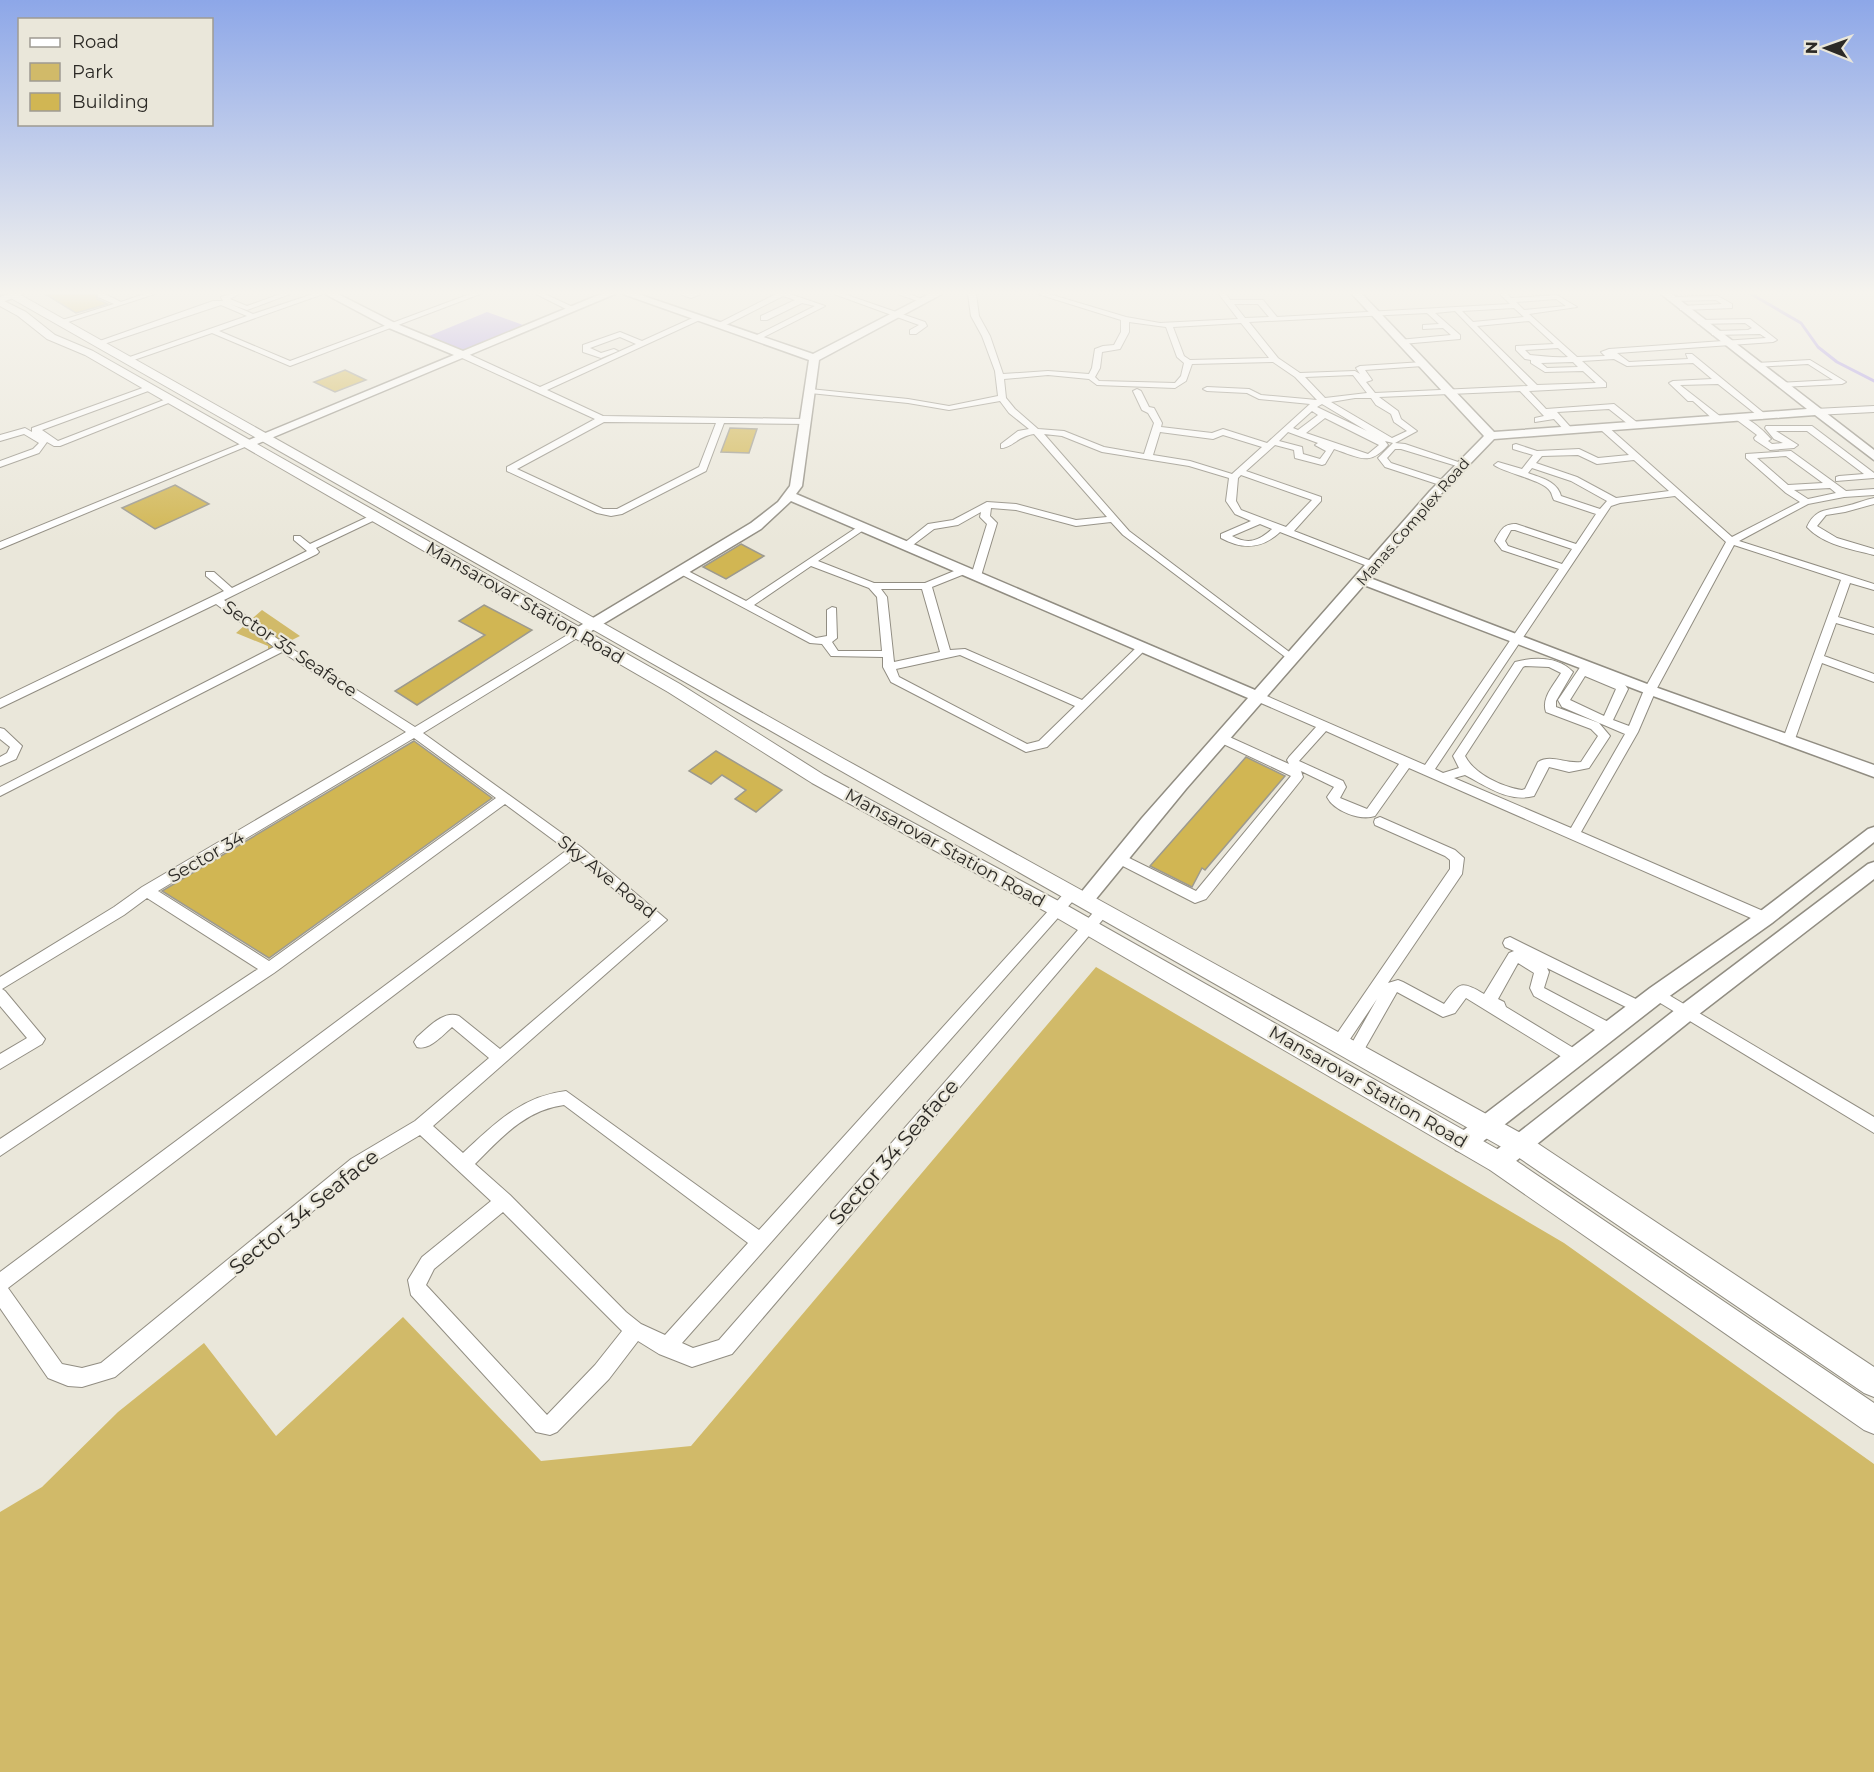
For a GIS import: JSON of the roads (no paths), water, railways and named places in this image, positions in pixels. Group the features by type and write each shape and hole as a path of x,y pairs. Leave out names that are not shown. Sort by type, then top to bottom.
{"main road":[{"name":"Mansarovar Station Road","path":"138,377 148,388 674,688 818,779 1059,910 1498,1162 1874,1420"},
{"name":"Mansarovar Station Road","path":"150,377 265,437 838,763 1520,1145 1874,1383"},
{"path":"380,520 403,515"},
{"path":"818,779 838,763"}],"street":[{"path":"0,546 411,377"},
{"path":"511,377 602,419 805,422"},
{"path":"541,390 569,377"},
{"path":"578,633 756,526 782,506 796,486 812,377"},
{"path":"1003,377 999,377 1002,398 1012,411 1036,431 1126,533 1292,659"},
{"path":"1088,377 1097,383 1174,386 1179,385 1184,377"},
{"path":"1285,431 1300,433 1367,457 1372,456 1384,445 1374,437 1323,415 1299,377"},
{"path":"1310,377 1319,391"},
{"path":"1359,377 1377,395"},
{"path":"1317,403 1389,440 1394,441 1410,435 1413,431 1397,420 1395,413 1379,403 1377,395 1365,377"},
{"path":"1436,377 1491,436 1563,427 1604,428 1874,409"},
{"path":"1524,377 1536,389"},
{"path":"1552,377 1562,387"},
{"path":"1207,389 1249,391 1259,397 1317,403 1377,395 1603,385 1594,377"},
{"path":"1714,377 1762,416"},
{"path":"1770,377 1871,452"},
{"path":"1781,385 1842,382 1834,377"},
{"path":"1718,419 1673,383 1720,381"},
{"path":"148,388 35,430 57,444 172,400"},
{"path":"1524,389 1550,418 1538,420"},
{"path":"810,391 908,401 949,408 1002,398"},
{"path":"1137,391 1146,410 1151,410 1158,423 1148,456"},
{"path":"1317,403 1237,475 1231,501 1233,507 1243,515 1375,566"},
{"path":"1563,427 1551,409 1611,406 1636,426"},
{"path":"1300,433 1323,415"},
{"path":"1474,417 1525,433"},
{"path":"1740,418 1767,438 1758,438 1770,447 1795,448 1842,487"},
{"path":"602,419 510,469 600,511 619,512 703,469 721,420"},
{"path":"1604,428 1731,542 1874,587"},
{"path":"1573,835 1632,732 1650,690 1731,542 1808,502 1828,497 1842,487 1872,476 1809,428 1769,429 1777,437 1818,463"},
{"path":"1157,429 1213,436 1223,432 1299,450 1298,456 1318,463 1322,462 1331,450 1285,431"},
{"path":"0,438 25,431 44,443 36,451 0,464"},
{"path":"1004,446 1021,433 1036,431 1064,435 1102,449 1190,464 1318,499 1282,531 1265,542 1253,545 1224,536 1258,521"},
{"name":"Manas Complex Road","path":"1079,896 1118,858 1221,738 1363,580 1460,464 1491,436"},
{"path":"1443,483 1388,465 1382,458 1393,446 1402,446 1460,464"},
{"path":"1516,447 1538,454 1579,452 1597,460 1621,456 1635,457"},
{"path":"1808,502 1786,488 1749,456 1788,453 1842,487 1874,492"},
{"path":"1538,454 1522,474 1524,476 1546,484 1555,490 1557,498 1602,513"},
{"path":"1497,465 1527,468 1581,482 1598,495 1614,500 1676,493"},
{"path":"1786,488 1842,487 1865,483"},
{"path":"1587,508 1598,495"},
{"path":"790,496 1323,727 1428,770 1765,918"},
{"path":"1828,497 1843,509"},
{"path":"1428,770 1608,504 1614,500"},
{"path":"1874,501 1863,502 1853,508 1829,510 1820,514 1812,527 1819,534 1874,552"},
{"path":"906,546 931,526 955,523 987,505 1016,507 1076,523 1112,519"},
{"path":"810,562 873,586 926,586 969,573 993,523 985,517 987,505"},
{"path":"311,547 380,520"},
{"path":"747,605 862,527"},
{"path":"1564,568 1501,545 1500,541 1508,527 1516,527 1578,548"},
{"path":"0,532 12,542"},
{"path":"216,598 311,554 314,550 297,538"},
{"path":"1551,563 1564,544"},
{"path":"680,571 814,641 825,641 832,638 832,610"},
{"path":"210,574 231,591"},
{"path":"1789,740 1847,578"},
{"path":"1363,580 1585,668 1874,771"},
{"path":"873,586 882,597 890,667 895,680 1026,748 1043,744 1142,648"},
{"path":"926,586 946,654"},
{"name":"Sector 35 Seaface","path":"0,704 216,598 282,647 414,732"},
{"path":"1833,619 1874,631"},
{"name":"Sector 34","path":"0,984 119,911 147,891 578,633"},
{"path":"825,641 835,654 888,654"},
{"path":"1515,641 1527,662"},
{"path":"0,792 282,647"},
{"path":"890,667 961,651 1083,705"},
{"path":"1820,656 1874,671"},
{"path":"1820,656 1874,678"},
{"path":"1536,661 1555,665 1567,672 1550,701 1550,709 1595,726 1604,736 1586,765 1569,768 1548,762 1542,765 1530,793 1524,795 1507,790 1466,770 1459,756 1519,664 1527,662 1536,661"},
{"path":"1585,668 1564,700 1566,704 1632,732"},
{"path":"1585,668 1619,685 1622,689 1607,721"},
{"path":"1323,727 1293,760 1294,763 1339,784 1340,787 1333,797 1335,801 1363,814 1371,813 1407,762"},
{"path":"0,732 16,746 12,756 0,762"},
{"name":"Sky Ave Road","path":"414,732 576,850 660,920 421,1126"},
{"path":"1118,858 1186,894 1195,898 1201,895 1297,777 1295,772 1221,738"},
{"path":"1442,777 1466,770"},
{"path":"0,1148 269,969 505,798"},
{"path":"1339,1043 1457,870 1457,858 1450,853 1380,822"},
{"path":"1464,1143 1639,1007 1765,918 1874,833"},
{"path":"0,1283 576,850"},
{"path":"1498,1162 1687,1012 1874,869"},
{"path":"147,891 269,969"},
{"name":"Sector 34 Seaface","path":"666,1347 1059,910 1079,896"},
{"name":"Sector 34 Seaface","path":"0,1293 55,1371 63,1376 91,1377 120,1363 357,1164 421,1126 504,1201 620,1318 635,1330 692,1358 725,1347 1104,910"},
{"path":"1510,943 1639,1007"},
{"path":"1579,1054 1492,1003 1490,997 1514,957 1539,968 1542,972 1537,988 1539,992 1609,1030"},
{"path":"1355,1052 1391,988 1398,986 1443,1011 1450,1010 1460,992 1468,992 1579,1054"},
{"path":"1657,994 1874,1126"},
{"path":"0,996 36,1039 0,1062"},
{"path":"422,1042 450,1020 454,1020 500,1058"},
{"path":"463,1164 516,1114 557,1098 566,1098 761,1242"},
{"path":"504,1201 428,1263 417,1280 417,1289 543,1425 550,1425 595,1379 635,1330"}],"waterway":[{"path":"1866,377 1874,381"}]}
